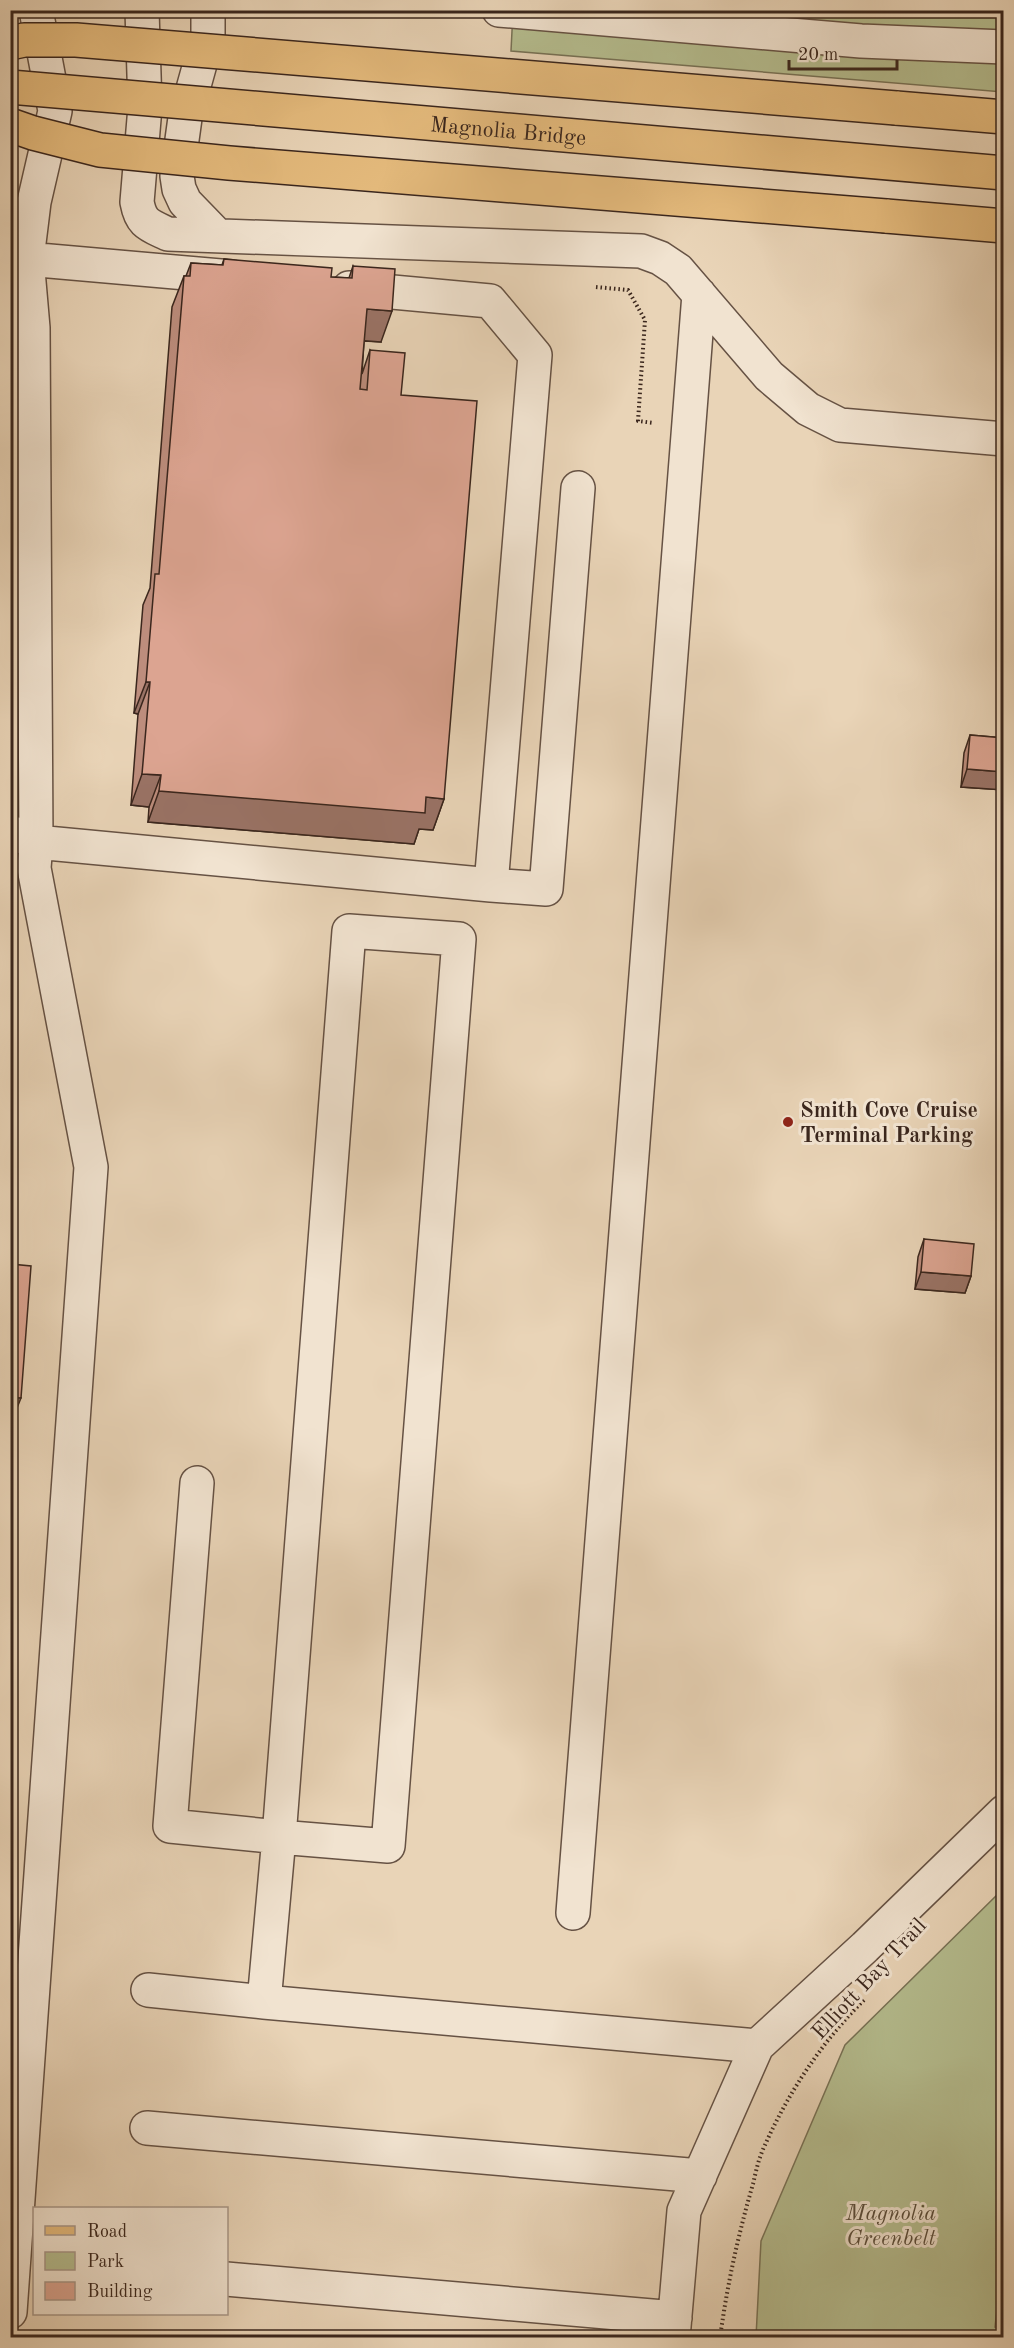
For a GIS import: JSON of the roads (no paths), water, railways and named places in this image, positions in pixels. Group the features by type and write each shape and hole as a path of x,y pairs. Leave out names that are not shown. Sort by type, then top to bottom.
{"main road":[{"path":"10,43 24,40 76,40 1004,117"},
{"name":"Magnolia Bridge","path":"10,87 1004,173"},
{"path":"10,125 100,150 241,164 1004,226"}],"street":[{"path":"10,17 17,10"},
{"path":"10,2312 91,1167 34,868 23,837 33,328 27,259 34,202 55,111 36,10"},
{"path":"142,10 145,107 137,202 139,214 145,223 168,234 641,251 660,258 678,270 769,376 808,409 840,425 1004,439"},
{"path":"208,10 208,35 184,118 177,176 184,202 217,235"},
{"path":"500,10 861,41 1004,47"},
{"path":"27,259 265,280"},
{"path":"324,286 490,300 535,355 491,885"},
{"path":"573,1913 699,294"},
{"path":"23,837 546,889 578,488"},
{"path":"196,1483 170,1826 279,1837 388,1846 459,939 349,931 279,1837 264,2002"},
{"path":"228,2279 674,2328 684,2211 757,2046 865,1947 1004,1812"},
{"path":"148,1990 757,2046"},
{"path":"147,2128 699,2176"}],"place":[{"name":"Smith Cove Cruise Terminal Parking","path":"788,1122"}],"park label":[{"name":"Magnolia Greenbelt","path":"891,2224"}]}
